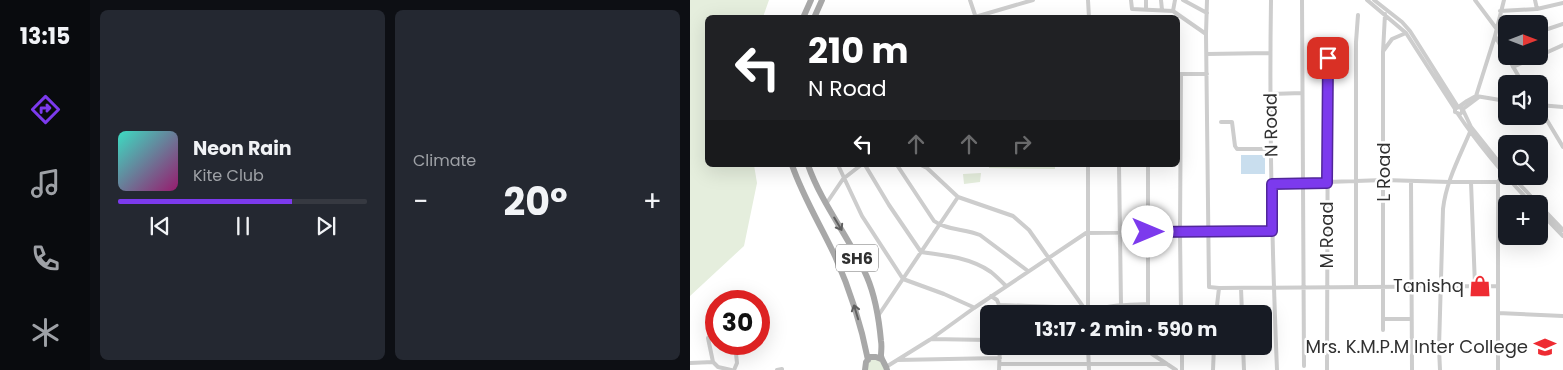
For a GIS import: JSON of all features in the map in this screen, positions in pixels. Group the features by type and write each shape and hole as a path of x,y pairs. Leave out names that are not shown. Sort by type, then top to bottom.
{"main road":[{"path":"804,15 811,0"},
{"path":"815,15 822,0"},
{"name":"SH6","path":"793,167 850,293 868,360 865,370"},
{"name":"SH6","path":"809,167 826,204 867,277 874,296 878,316 882,344 881,359"},
{"path":"868,360 873,357 881,359 887,368"}],"street":[{"path":"970,0 975,15"},
{"path":"983,15 1033,0"},
{"path":"1088,0 1089,15"},
{"path":"1132,0 1132,9 1173,11 1179,15"},
{"path":"1146,0 1146,10"},
{"path":"1161,0 1162,10"},
{"path":"1173,11 1175,0"},
{"path":"1183,0 1207,13"},
{"path":"1207,0 1209,287 1498,286"},
{"name":"N Road","path":"1271,0 1272,231 1277,370"},
{"path":"1302,0 1304,366"},
{"path":"1367,0 1406,33 1460,108 1461,113 1458,114 1470,132 1498,164"},
{"path":"1374,0 1402,22 1410,31 1479,137 1498,163"},
{"path":"1474,0 1497,28"},
{"path":"1478,96 1496,38 1504,0"},
{"path":"1535,0 1537,10"},
{"path":"1500,12 1537,10 1563,3"},
{"name":"L Road","path":"1383,330 1383,52 1385,14"},
{"path":"1356,287 1356,42 1358,15"},
{"path":"1180,16 1206,34"},
{"path":"1548,29 1563,24"},
{"path":"1383,52 1392,39 1406,33"},
{"path":"1496,38 1498,42"},
{"name":"M Road","path":"1327,370 1328,40"},
{"path":"1548,52 1563,45"},
{"path":"1206,54 1270,53"},
{"path":"1518,65 1513,67 1518,75"},
{"path":"1180,74 1207,74"},
{"path":"1271,94 1302,93"},
{"path":"1460,108 1467,100 1478,96 1498,100"},
{"path":"1548,106 1563,107"},
{"path":"1548,121 1563,147"},
{"path":"1220,122 1232,122 1237,149 1271,149"},
{"path":"1440,370 1443,209 1449,182 1470,132"},
{"path":"839,167 862,216 903,279 944,294 974,308"},
{"path":"826,204 843,179 860,167"},
{"path":"864,167 921,252 965,260 990,271 1006,286"},
{"path":"898,167 934,221 940,225 971,231 980,235 1028,271"},
{"path":"925,167 958,197 1012,216 1029,230 1084,305"},
{"path":"1088,167 1089,305"},
{"path":"1119,167 1121,305 1148,304 1148,167"},
{"path":"1180,167 1181,305"},
{"path":"1272,184 1384,180 1498,182"},
{"path":"1411,181 1412,370"},
{"path":"1472,182 1475,286"},
{"path":"1498,185 1498,370"},
{"path":"1516,185 1524,195"},
{"path":"1520,185 1530,195"},
{"path":"878,316 958,197"},
{"path":"1548,214 1563,230"},
{"path":"1548,220 1563,236"},
{"path":"887,368 896,360 931,339 991,296 1088,232 1272,231"},
{"path":"1217,305 1218,288"},
{"path":"1241,288 1242,305"},
{"path":"991,296 997,300 999,305"},
{"path":"1498,313 1563,316"},
{"path":"1383,319 1411,320"},
{"path":"931,339 980,340"},
{"path":"712,355 713,362 718,367 730,370"},
{"path":"734,370 737,363 736,355"},
{"path":"1088,355 1088,368"},
{"path":"1155,355 1176,370"},
{"path":"1182,355 1182,370"},
{"path":"1213,370 1214,355"},
{"path":"1243,355 1244,370"},
{"path":"896,360 1000,358 999,370"},
{"path":"690,362 713,362"},
{"path":"1000,364 1088,368 1167,364"}],"green space":[{"path":"690,0 769,0 764,15 705,15 705,167 754,167 757,183 744,246 690,296"},
{"path":"1055,167 1055,169 989,168"},
{"path":"981,173 980,182 964,184 963,174"},
{"path":"871,358 879,359 886,370 868,370 868,362"}],"water":[{"path":"1241,155 1265,155 1265,174 1241,174"}],"place":[{"name":"Tanishq","path":"1480,286"},
{"name":"Mrs. K.M.P.M Inter College","path":"1545,347"}],"route":[{"path":"1148,232 1272,231 1272,184 1327,183 1328,58"}]}
